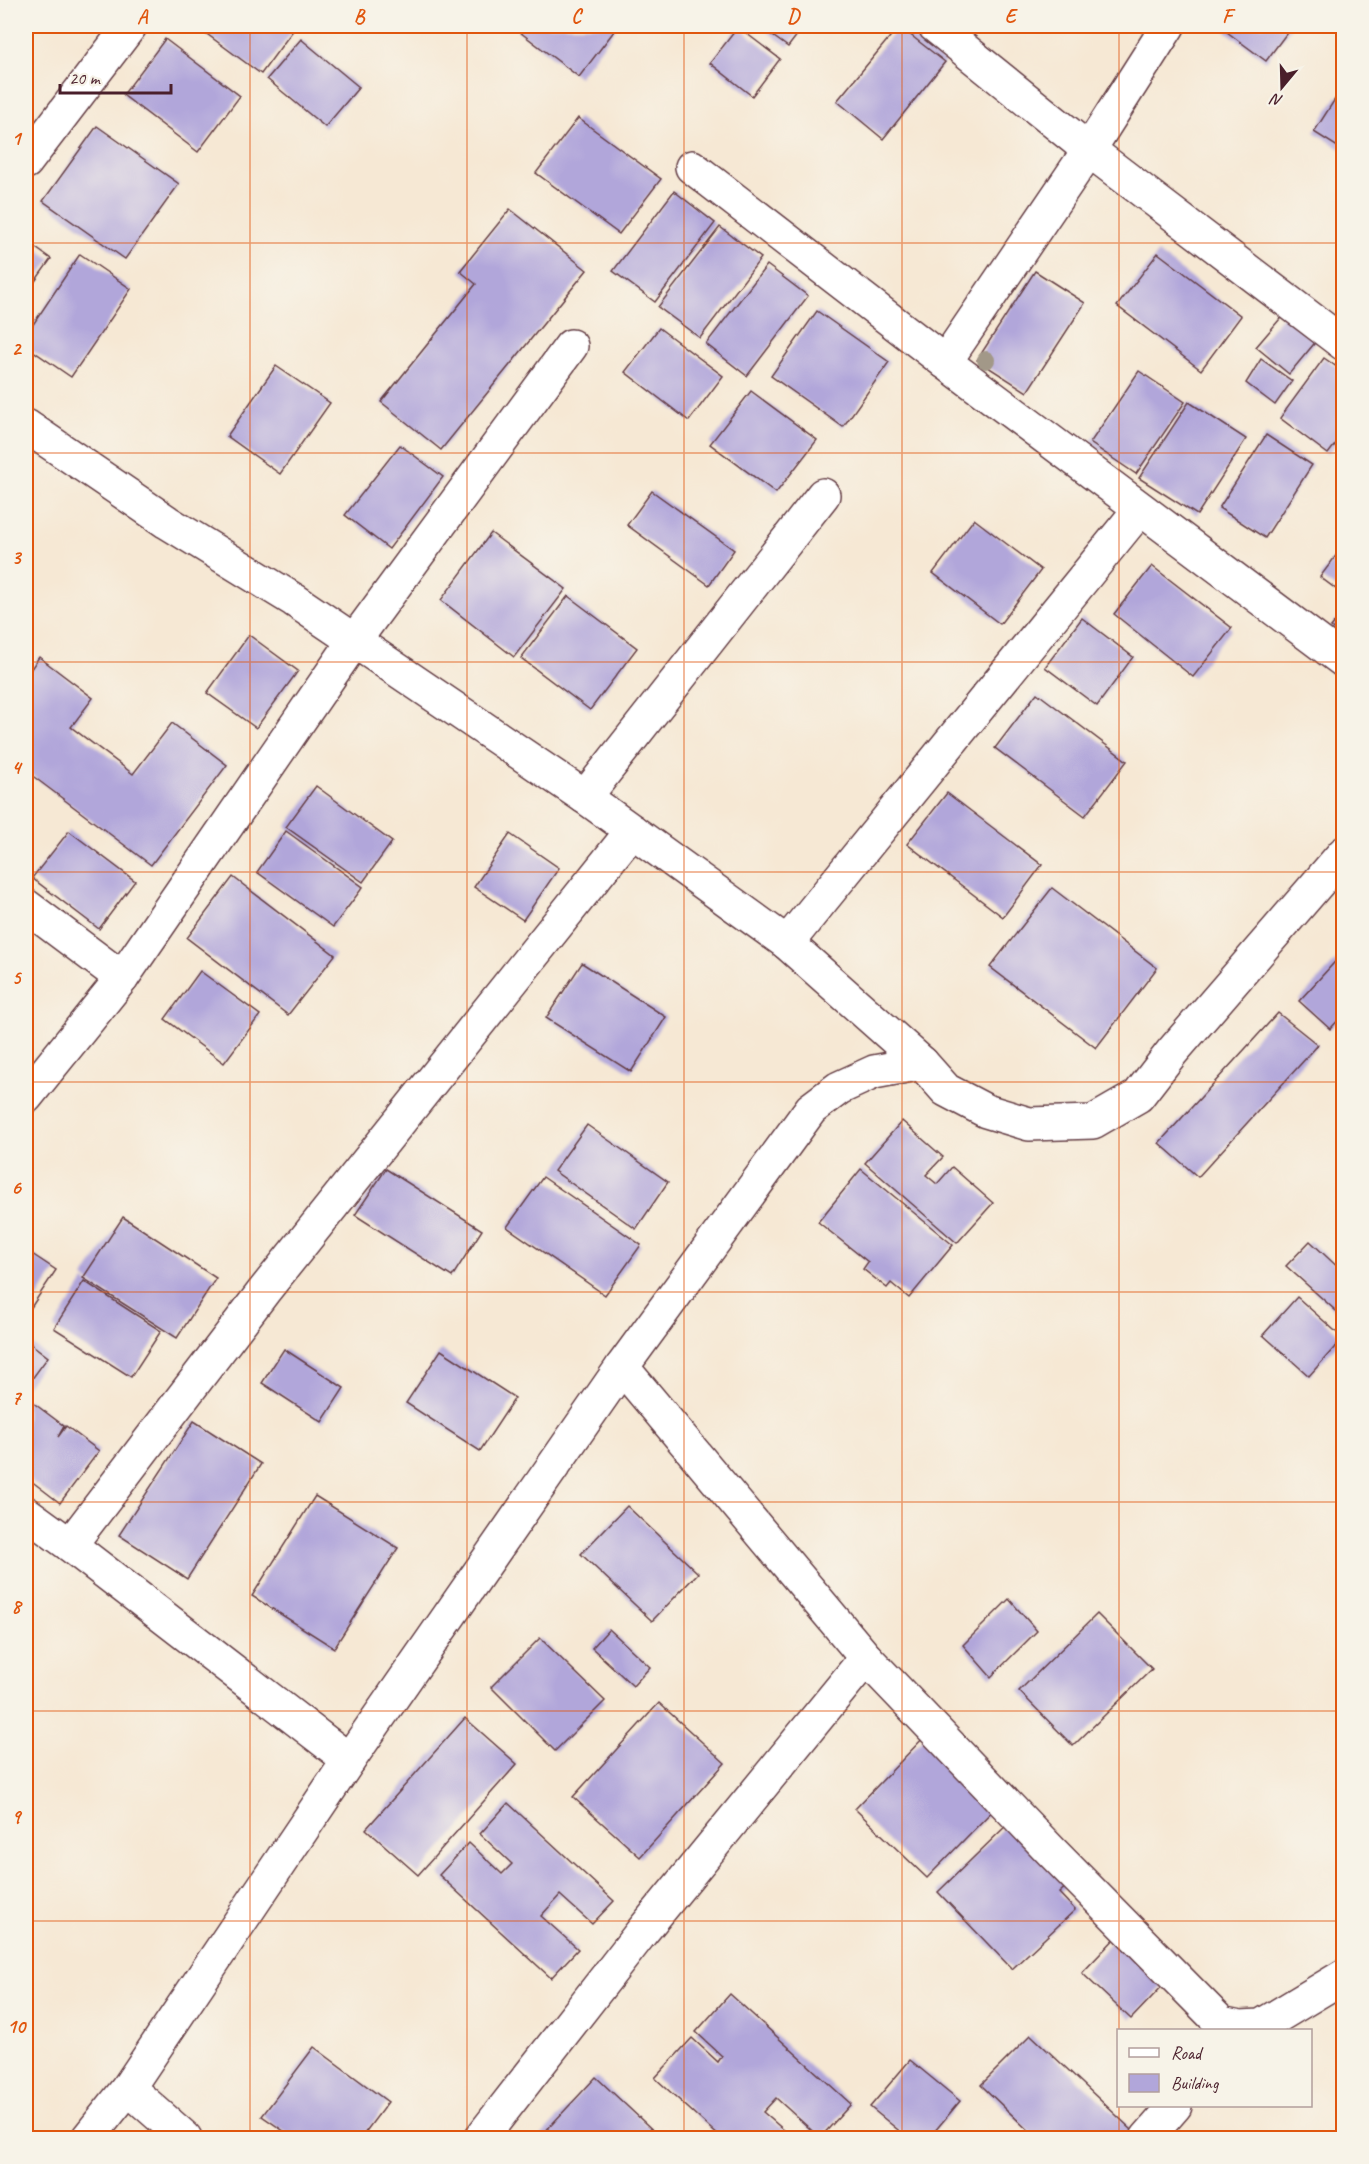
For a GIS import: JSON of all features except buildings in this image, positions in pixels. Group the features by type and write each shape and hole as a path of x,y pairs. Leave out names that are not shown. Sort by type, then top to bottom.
{"street":[{"path":"26,162 130,26"},
{"path":"934,26 1089,150 1344,344"},
{"path":"945,362 1089,150 1168,26"},
{"path":"692,167 945,362 1344,661"},
{"path":"26,1097 122,978 354,641 571,346"},
{"path":"26,426 167,522 294,600 585,797 787,942 922,1063 946,1090 986,1111 1029,1124 1093,1122 1138,1096 1172,1052 1344,853"},
{"path":"585,797 823,495"},
{"path":"787,942 1140,509"},
{"path":"70,1545 264,1290 632,831"},
{"path":"26,906 122,978"},
{"path":"88,2139 128,2088 349,1760 622,1367 811,1109 839,1089 874,1072 922,1063"},
{"path":"622,1367 866,1658 1052,1852 1221,2023 1239,2029 1261,2026 1344,1976"},
{"path":"26,1513 349,1760"},
{"path":"481,2139 641,1933 866,1658"},
{"path":"128,2088 185,2139"},
{"path":"1147,2139 1174,2107"}]}
